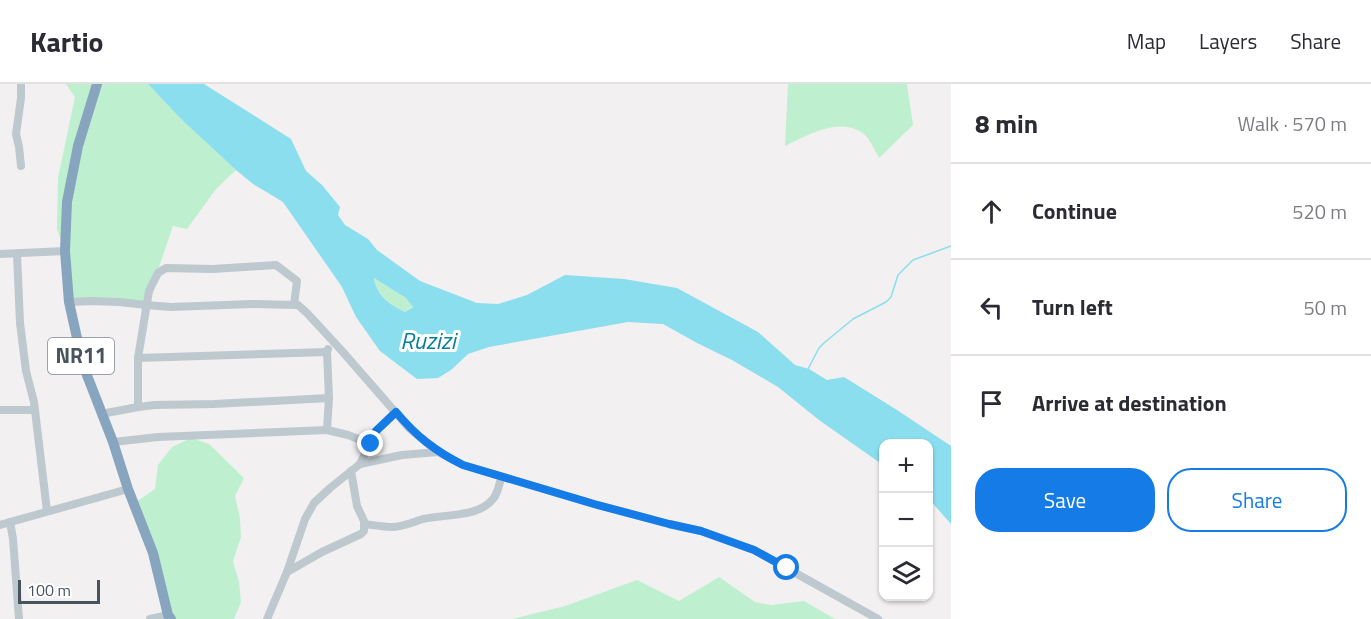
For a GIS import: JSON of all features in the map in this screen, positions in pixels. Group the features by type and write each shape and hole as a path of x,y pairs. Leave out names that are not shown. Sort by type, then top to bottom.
{"highway":[{"name":"NR11","path":"97,84 72,172 66,219 65,251 69,302 83,365 153,553 169,617"}],"street":[{"path":"21,84 16,134 21,166"},
{"path":"0,254 65,251"},
{"path":"17,254 20,322 26,371 35,410 47,511"},
{"path":"138,407 138,358 149,291 158,273 166,268 213,269 276,265 297,281 294,305"},
{"path":"69,302 119,302 171,307 298,305 333,341 410,429 438,452 463,465 501,478 712,535 763,555 878,619"},
{"path":"327,430 327,352 333,341"},
{"path":"138,358 327,352"},
{"path":"101,414 138,407 328,398"},
{"path":"0,411 35,410"},
{"path":"267,619 287,572 305,519 314,503 360,464 376,431 396,412"},
{"path":"112,442 158,437 327,430 371,444"},
{"path":"360,464 402,455 438,452"},
{"path":"287,572 364,531 351,471"},
{"path":"364,524 398,526 424,519 460,515 493,500 501,478"},
{"path":"0,525 128,489"},
{"path":"10,522 19,619"},
{"path":"150,619 169,617"}],"green space":[{"path":"66,84 148,84 181,119 236,170 216,189 187,229 173,226 146,305 69,302 65,251 57,229 58,178 75,97"},
{"path":"788,84 907,84 913,125 879,158 864,134 845,127 824,129 785,146"},
{"path":"374,278 406,298 413,306 405,312 389,302 381,295"},
{"path":"191,438 209,444 244,478 235,496 241,537 233,561 239,582 241,602 234,619 171,619 133,504 155,489 158,465 172,447"},
{"path":"719,577 755,602 771,605 804,601 835,619 512,619 565,606 637,580 679,601"}],"water":[{"name":"Ruzizi","path":"148,84 204,84 291,139 306,171 322,185 340,207 338,215 345,225 368,239 377,250 420,281 477,303 498,304 527,295 565,275 624,279 677,288 758,332 795,365 809,369 827,380 844,377 951,446 951,524 933,504 933,439 879,439 879,462 819,420 778,387 663,324 628,322 489,347 468,354 451,370 438,378 417,379 380,351 356,317 342,287 283,202 253,184 181,119","holes":["374,278 406,298 413,307 405,312 394,306 378,290"]}],"waterway":[{"path":"808,369 824,343 853,319 886,302 891,297 898,275 913,260 951,246"}],"route":[{"path":"371,444 376,431 396,412 422,440 438,452 463,465 594,504 701,531 754,550 787,568"}]}
